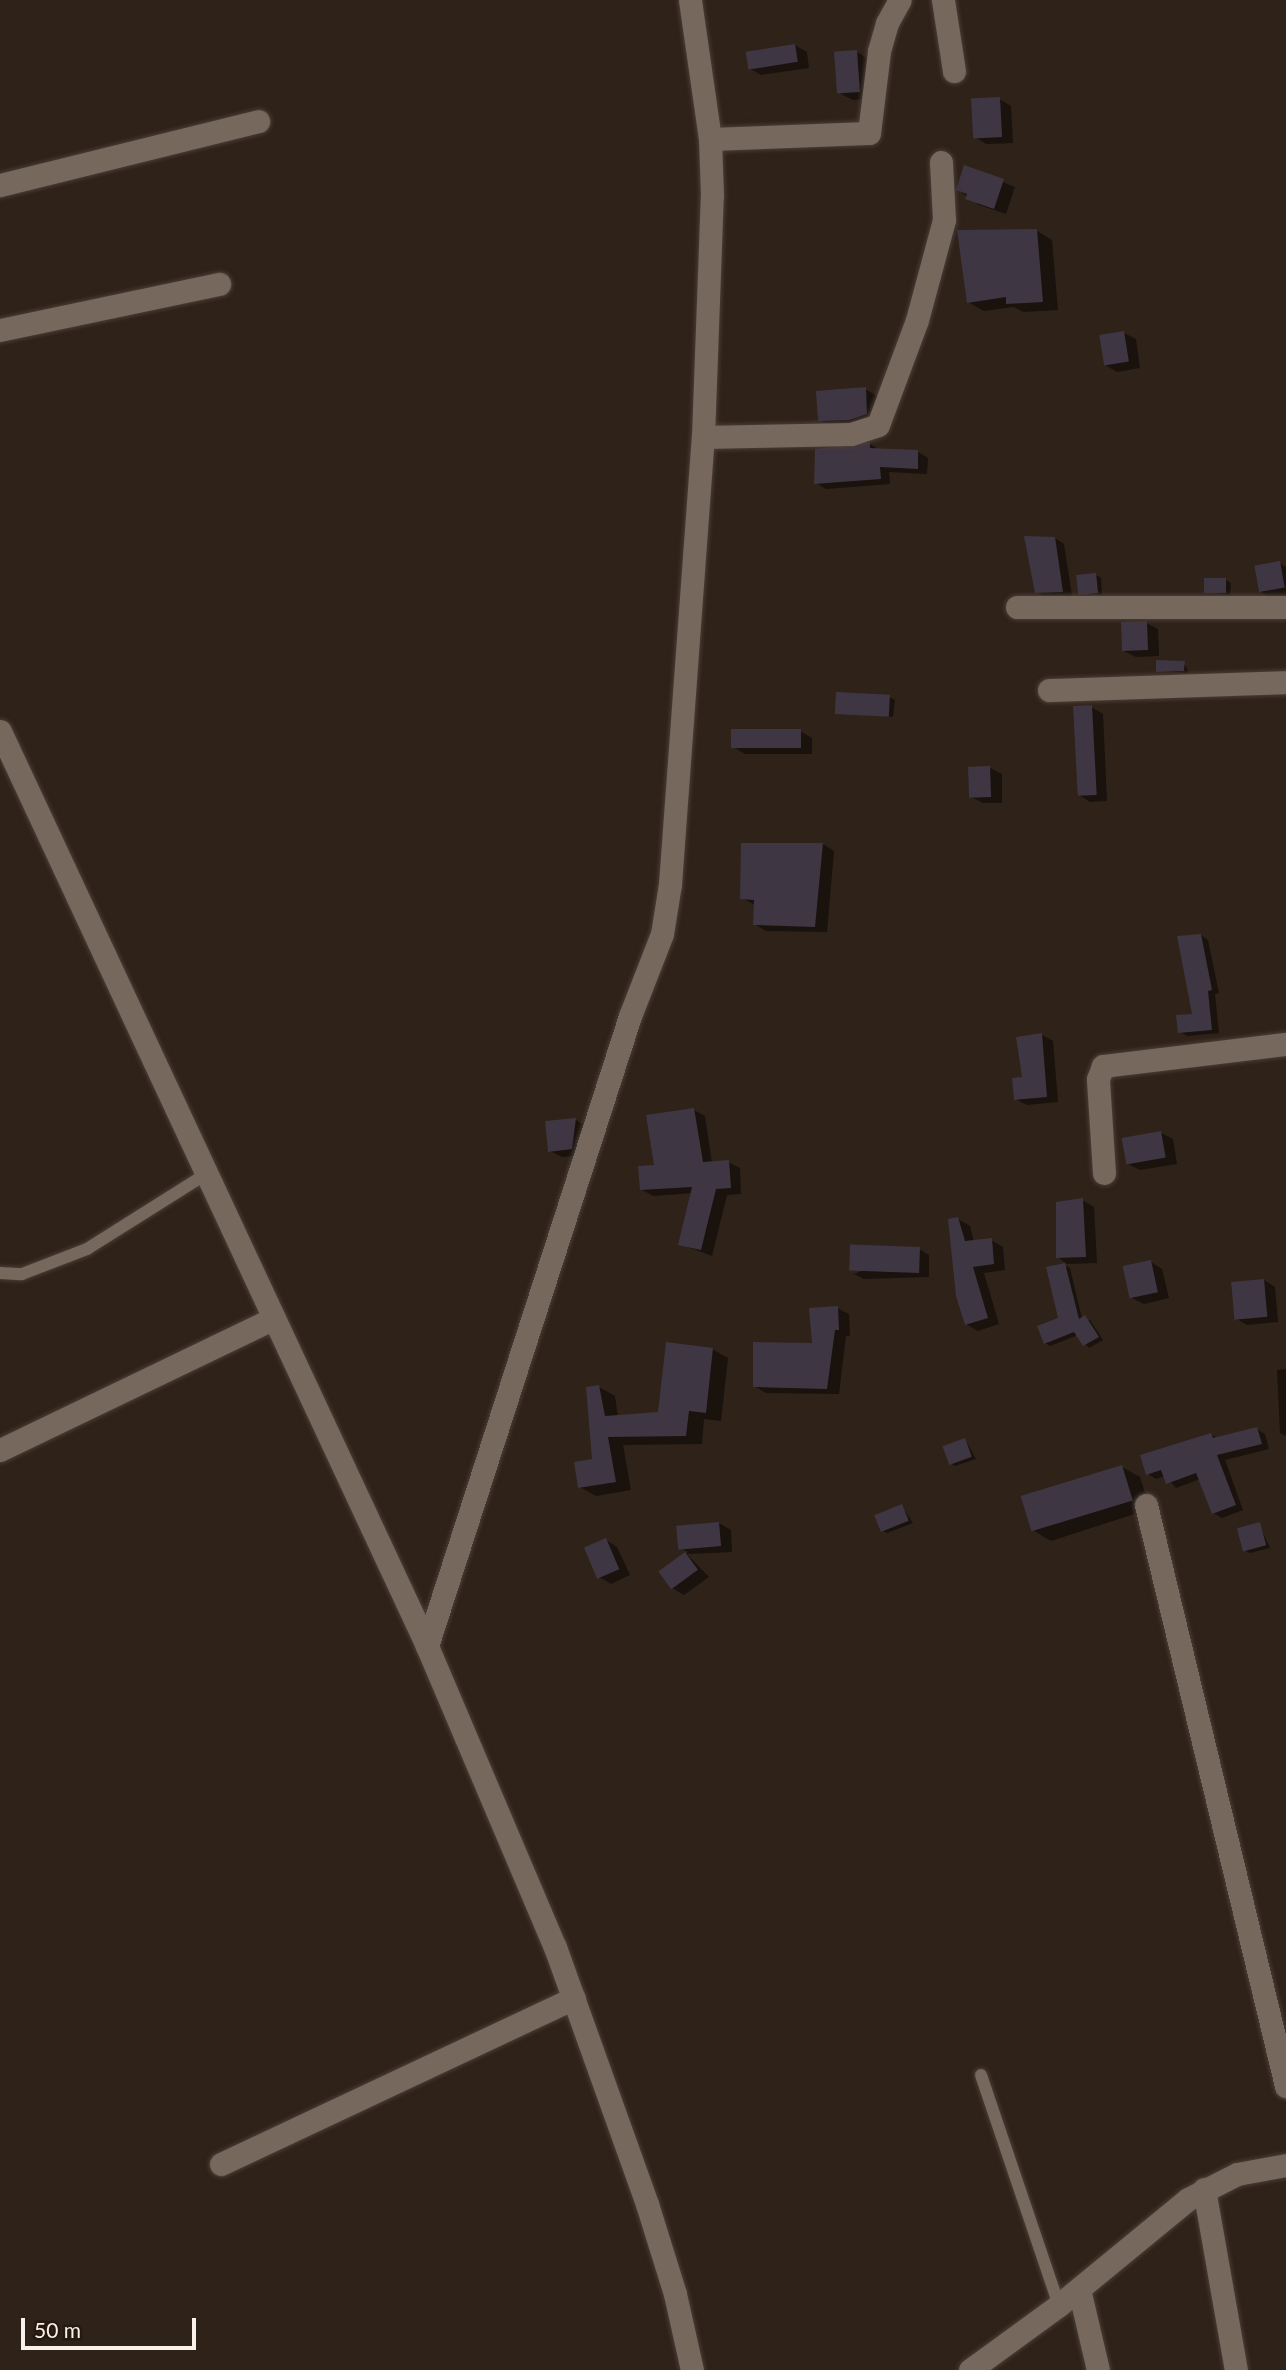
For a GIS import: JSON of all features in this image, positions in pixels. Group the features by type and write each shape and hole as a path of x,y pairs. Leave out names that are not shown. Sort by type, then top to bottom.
{"street":[{"path":"427,1646 630,1016 662,934 679,806 703,436 712,196 710,139 690,0"},
{"path":"710,139 869,133 880,51 887,23 900,0"},
{"path":"943,0 954,71"},
{"path":"0,185 258,121"},
{"path":"703,436 851,434 878,425 917,320 944,220 941,162"},
{"path":"0,330 219,284"},
{"path":"1017,607 1286,607"},
{"path":"1049,690 1286,682"},
{"path":"1,737 427,1646 573,1998 647,2204 692,2370"},
{"path":"1104,1173 1098,1079 1104,1066 1286,1044"},
{"path":"0,1450 274,1318"},
{"path":"1146,1505 1286,2086"},
{"path":"221,2164 573,1998"},
{"path":"970,2370 1059,2305 1204,2189 1237,2174 1286,2165"},
{"path":"1204,2189 1236,2370"},
{"path":"1079,2289 1098,2370"}],"lane":[{"path":"0,1273 22,1274 87,1249 206,1174"},
{"path":"981,2075 1059,2305"}],"building":[{"path":"795,44 798,62 748,70 746,52"},
{"path":"857,50 860,92 837,94 834,52"},
{"path":"1000,97 1002,137 973,138 971,99"},
{"path":"964,165 1004,179 994,209 965,199 967,194 956,190"},
{"path":"1037,229 1043,302 1006,304 1006,297 967,303 957,230"},
{"path":"1124,331 1129,362 1104,366 1099,335"},
{"path":"866,387 867,414 849,420 818,421 816,391"},
{"path":"870,442 870,448 918,450 918,469 880,467 881,479 814,484 815,449"},
{"path":"1024,536 1055,537 1063,592 1035,593"},
{"path":"1280,561 1285,588 1259,592 1254,566"},
{"path":"1096,573 1098,593 1078,595 1076,575"},
{"path":"1204,578 1226,578 1226,593 1204,593"},
{"path":"1147,621 1148,650 1122,651 1121,622"},
{"path":"1156,660 1185,661 1184,671 1156,672"},
{"path":"836,692 890,695 889,717 835,714"},
{"path":"1092,705 1097,795 1078,796 1073,706"},
{"path":"731,729 801,729 801,748 731,748"},
{"path":"990,766 991,797 969,798 968,767"},
{"path":"741,843 823,843 815,927 753,925 754,900 740,899"},
{"path":"1201,934 1212,990 1208,991 1212,1030 1178,1033 1176,1015 1192,1014 1177,936"},
{"path":"1042,1033 1047,1097 1014,1100 1012,1078 1022,1077 1016,1037"},
{"path":"694,1108 703,1162 729,1160 731,1188 716,1189 701,1250 678,1245 692,1187 640,1190 638,1166 654,1165 646,1115"},
{"path":"576,1118 572,1149 548,1152 545,1121"},
{"path":"1161,1131 1166,1158 1126,1165 1122,1138"},
{"path":"1083,1198 1086,1257 1056,1258 1056,1202"},
{"path":"958,1217 965,1241 992,1238 994,1264 973,1267 988,1318 965,1325 956,1296 948,1219"},
{"path":"850,1245 920,1247 919,1273 849,1271"},
{"path":"1151,1260 1158,1292 1129,1298 1123,1266"},
{"path":"1065,1263 1079,1319 1085,1315 1099,1337 1083,1346 1074,1332 1044,1344 1037,1326 1058,1318 1046,1267"},
{"path":"1264,1279 1267,1317 1234,1320 1231,1282"},
{"path":"838,1306 839,1330 835,1330 827,1389 753,1387 753,1342 812,1343 809,1308"},
{"path":"666,1342 713,1348 706,1413 689,1411 686,1436 608,1437 616,1482 578,1488 574,1462 592,1459 586,1387 599,1385 605,1416 658,1412"},
{"path":"1257,1427 1262,1444 1217,1455 1236,1505 1212,1514 1196,1473 1166,1484 1161,1470 1146,1475 1140,1455 1211,1433 1213,1438"},
{"path":"965,1438 972,1457 949,1465 942,1446"},
{"path":"1122,1465 1133,1500 1031,1531 1021,1496"},
{"path":"902,1504 909,1521 881,1532 874,1515"},
{"path":"719,1522 721,1546 678,1550 676,1526"},
{"path":"1260,1522 1266,1545 1243,1551 1237,1528"},
{"path":"606,1538 619,1569 597,1579 584,1547"},
{"path":"685,1552 698,1570 671,1589 658,1571"}]}
